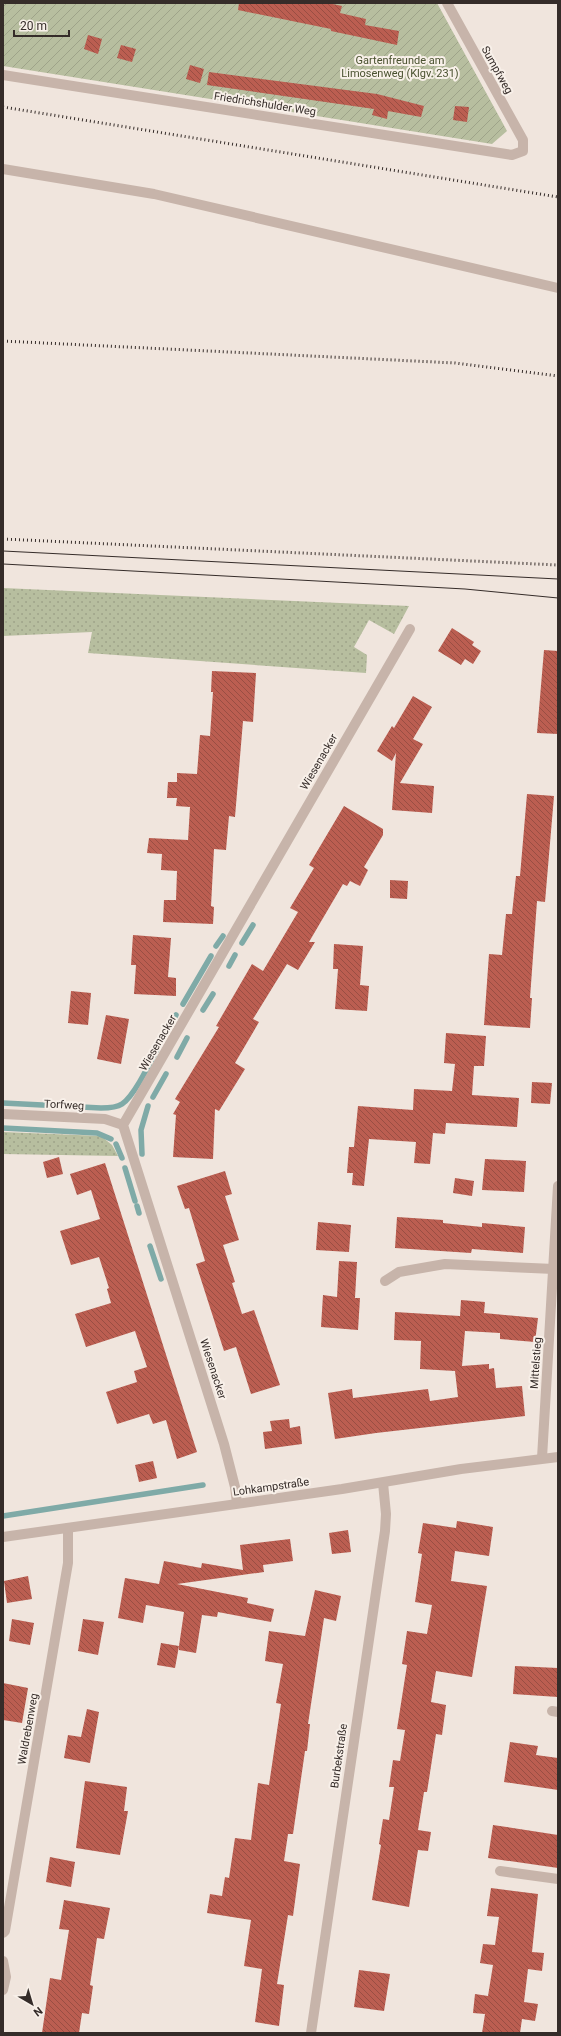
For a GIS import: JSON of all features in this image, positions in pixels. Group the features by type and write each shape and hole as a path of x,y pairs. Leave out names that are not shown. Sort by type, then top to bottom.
{"street":[{"name":"Sumpfweg","path":"447,3 523,140 523,150"},
{"name":"Friedrichshulder Weg","path":"3,75 512,155 523,150"},
{"path":"3,169 154,194 558,288"},
{"name":"Wiesenacker","path":"237,1504 235,1486 224,1444 123,1125 410,629"},
{"name":"Torfweg","path":"3,1114 105,1120 123,1125"},
{"name":"Mittelstieg","path":"542,1458 558,1186"},
{"path":"385,1281 399,1272 445,1264 554,1270"},
{"name":"Lohkampstraße","path":"3,1538 542,1458 558,1457"},
{"name":"Burbekstraße","path":"310,2033 385,1531 386,1514 383,1482"},
{"name":"Waldrebenweg","path":"3,1933 6,1924 68,1563 68,1528"},
{"path":"500,1871 558,1879"},
{"path":"3,1961 6,1977 3,1990"}],"green space":[{"name":"Gartenfreunde am Limosenweg (Klgv. 231)","path":"3,3 437,3 507,131 492,144 3,66"},
{"path":"3,588 409,606 394,634 369,620 354,647 367,655 366,673 88,653 92,632 3,636"},
{"path":"3,1132 101,1136 112,1145 118,1156 3,1154"}],"building":[{"path":"239,3 328,3 342,6 340,13 366,19 365,25 399,31 397,45 331,31 331,29 238,10"},
{"path":"88,35 102,39 98,54 84,49"},
{"path":"121,45 136,49 132,62 117,58"},
{"path":"190,65 204,69 200,83 186,79"},
{"path":"209,72 377,94 424,106 421,117 388,111 387,119 372,115 374,109 207,85"},
{"path":"455,106 469,107 467,122 453,120"},
{"path":"452,628 474,642 472,645 481,651 473,664 465,659 461,665 438,651"},
{"path":"544,650 558,651 558,734 537,733"},
{"path":"212,671 256,673 253,722 243,721 235,817 229,816 226,850 214,849 211,906 214,907 213,924 163,922 164,900 176,900 177,871 161,870 162,854 147,853 149,838 188,840 190,807 176,806 177,798 167,798 168,782 177,782 177,773 197,774 200,735 210,736 213,692 211,692"},
{"path":"413,696 432,707 413,739 423,744 400,783 434,786 432,813 392,810 396,753 392,761 377,751 392,726 394,728"},
{"path":"527,794 554,796 545,902 537,901 530,998 532,998 530,1028 484,1025 489,954 502,955 506,914 512,914 516,876 520,876"},
{"path":"344,806 383,829 383,835 364,867 368,870 360,886 350,881 347,886 343,884 309,942 315,942 298,970 287,964 253,1019 259,1022 235,1063 245,1069 219,1111 215,1109 213,1159 173,1157 176,1115 173,1114 180,1102 175,1099 219,1027 216,1026 252,964 263,971 298,912 290,908 314,868 309,865"},
{"path":"390,880 408,881 407,899 390,898"},
{"path":"133,935 171,938 168,977 176,978 176,996 134,994 136,965 131,965"},
{"path":"334,944 363,946 360,985 369,986 367,1011 335,1009 338,969 333,969"},
{"path":"71,991 91,993 88,1025 68,1023"},
{"path":"106,1015 129,1019 121,1064 97,1059"},
{"path":"446,1033 486,1036 484,1066 474,1066 472,1095 519,1098 517,1127 446,1123 445,1134 433,1133 430,1164 414,1163 416,1142 369,1139 364,1186 352,1185 353,1173 347,1173 349,1147 354,1147 358,1106 413,1110 414,1089 452,1091 455,1064 444,1063"},
{"path":"532,1082 552,1083 550,1104 531,1103"},
{"path":"59,1157 63,1174 47,1178 43,1162"},
{"path":"485,1159 526,1161 524,1192 482,1190"},
{"path":"105,1163 197,1452 177,1459 166,1420 153,1424 149,1414 117,1424 106,1392 137,1382 134,1371 147,1367 135,1331 86,1347 75,1314 111,1303 107,1289 109,1288 99,1257 71,1265 60,1231 100,1219 91,1190 77,1195 70,1174"},
{"path":"225,1171 232,1194 225,1196 239,1240 223,1245 235,1282 232,1283 242,1314 254,1310 280,1385 251,1394 236,1347 224,1351 196,1264 205,1261 189,1208 185,1209 177,1186"},
{"path":"455,1178 474,1181 472,1196 453,1193"},
{"path":"397,1217 443,1220 443,1223 482,1227 482,1223 525,1227 523,1253 472,1249 471,1253 395,1248"},
{"path":"318,1222 351,1225 349,1252 316,1250"},
{"path":"339,1261 357,1262 355,1298 360,1298 358,1330 321,1327 323,1295 337,1297"},
{"path":"461,1300 485,1302 484,1313 538,1318 535,1342 500,1339 500,1333 465,1331 462,1366 489,1364 489,1369 494,1368 496,1388 522,1386 525,1416 335,1439 328,1393 352,1389 353,1398 428,1389 430,1401 458,1397 455,1371 420,1369 421,1341 394,1340 395,1312 460,1316"},
{"path":"289,1419 290,1428 300,1426 302,1444 265,1449 263,1432 272,1431 270,1421"},
{"path":"153,1461 157,1478 139,1482 135,1465"},
{"path":"457,1521 493,1527 489,1556 455,1551 451,1581 487,1586 472,1677 436,1671 431,1702 446,1705 442,1735 436,1734 427,1792 424,1792 418,1830 431,1832 428,1851 418,1850 409,1907 372,1900 381,1845 379,1844 383,1819 389,1820 394,1787 389,1787 393,1760 400,1761 405,1730 397,1729 407,1665 402,1664 407,1631 427,1634 432,1605 415,1602 422,1554 418,1553 423,1523 456,1528"},
{"path":"348,1530 351,1552 332,1554 329,1533"},
{"path":"290,1539 293,1561 263,1565 264,1572 177,1584 248,1598 247,1603 274,1609 271,1622 218,1612 217,1617 202,1615 196,1653 179,1650 184,1612 146,1605 143,1623 118,1618 125,1578 159,1584 164,1561 201,1568 202,1563 243,1570 240,1545"},
{"path":"28,1576 32,1599 7,1603 4,1581"},
{"path":"315,1590 341,1596 336,1621 324,1618 308,1724 310,1724 307,1751 305,1751 293,1834 288,1834 284,1861 300,1864 293,1916 288,1915 277,1984 284,1985 279,2026 255,2022 262,1969 244,1966 251,1920 207,1913 210,1894 222,1896 225,1877 229,1878 235,1838 251,1840 258,1783 269,1785 281,1704 276,1703 283,1664 265,1661 269,1631 305,1636"},
{"path":"12,1619 34,1623 30,1645 9,1641"},
{"path":"83,1619 104,1622 98,1655 78,1651"},
{"path":"161,1643 179,1646 175,1668 157,1665"},
{"path":"515,1666 558,1668 558,1697 513,1694"},
{"path":"3,1683 28,1688 22,1723 3,1720"},
{"path":"87,1709 99,1712 90,1763 64,1758 68,1735 81,1737"},
{"path":"510,1742 538,1746 536,1755 558,1758 558,1790 504,1782"},
{"path":"85,1781 127,1787 124,1811 128,1811 120,1855 76,1848"},
{"path":"493,1825 558,1835 558,1868 488,1858"},
{"path":"50,1857 75,1862 71,1887 46,1882"},
{"path":"491,1888 538,1894 532,1952 544,1953 542,1971 528,1969 524,2002 538,2004 535,2021 522,2019 520,2033 482,2033 485,2014 473,2013 475,1994 488,1996 493,1965 480,1963 483,1944 495,1945 499,1917 487,1916"},
{"path":"64,1900 110,1908 104,1939 97,1938 90,1985 93,1986 89,2014 82,2013 79,2033 42,2033 50,1978 61,1980 69,1930 59,1929"},
{"path":"359,1970 390,1974 384,2011 354,2007"}],"waterway":[{"path":"242,943 253,925"},
{"path":"216,946 223,936"},
{"path":"229,966 235,955"},
{"path":"183,1004 211,956"},
{"path":"203,1010 213,994"},
{"path":"171,1024 176,1015"},
{"path":"3,1103 101,1108 112,1108 120,1105 127,1099 139,1083 164,1036"},
{"path":"177,1057 187,1038"},
{"path":"153,1097 166,1074"},
{"path":"142,1154 141,1130 148,1106"},
{"path":"3,1128 97,1133 111,1139"},
{"path":"116,1144 122,1158"},
{"path":"125,1168 135,1201"},
{"path":"137,1206 139,1213"},
{"path":"150,1246 161,1279"},
{"path":"3,1516 203,1485"}],"tram line":[{"path":"3,551 558,579"},
{"path":"3,564 465,589 558,598"}],"railway":[{"path":"3,107 558,197"},
{"path":"3,341 455,363 558,376"},
{"path":"3,539 558,565"}]}
